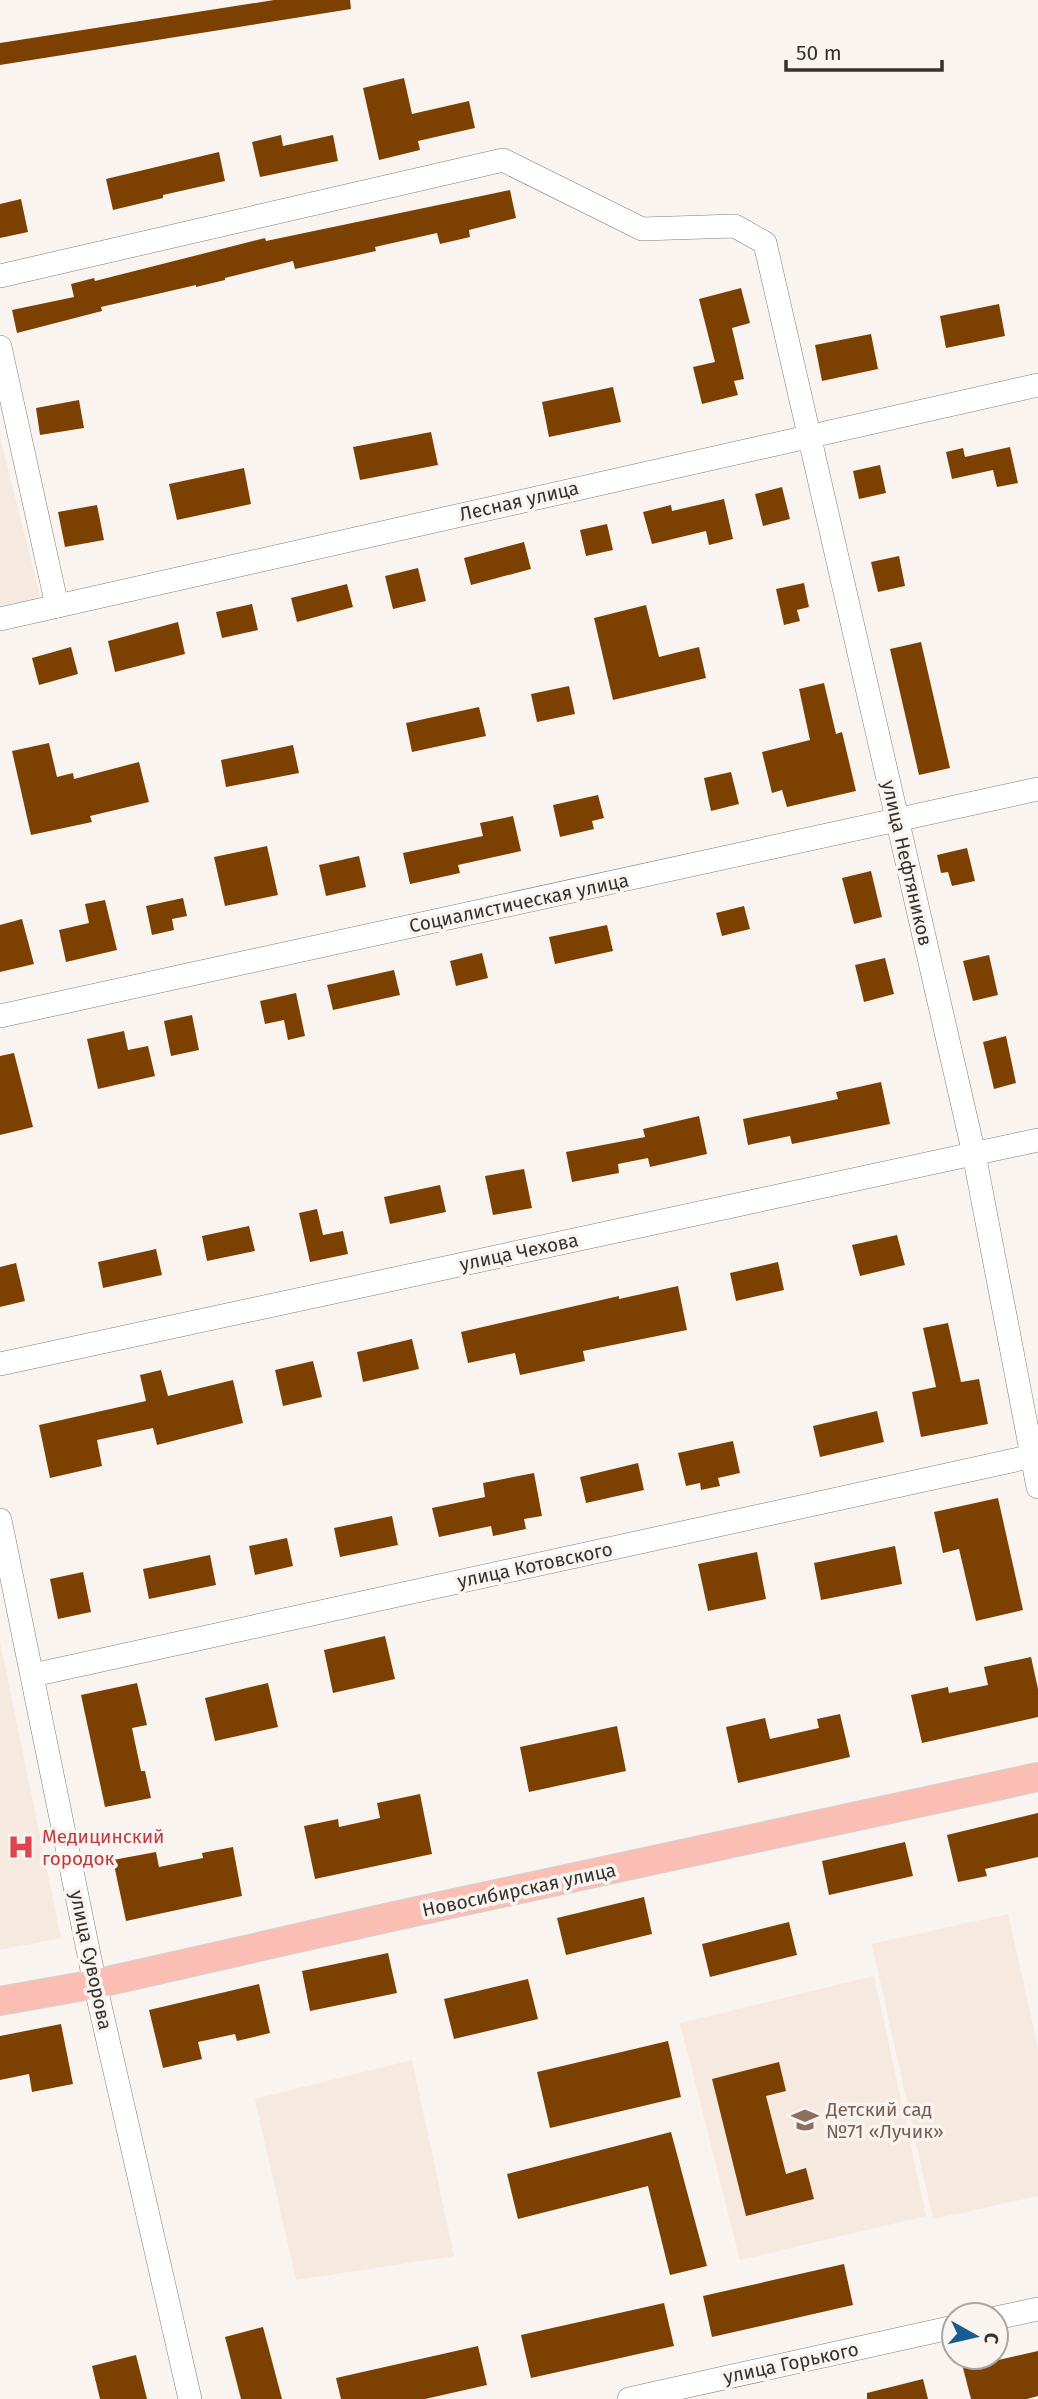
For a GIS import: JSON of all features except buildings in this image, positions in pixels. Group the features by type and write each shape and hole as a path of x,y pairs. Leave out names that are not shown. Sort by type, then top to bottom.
{"main road":[{"name":"Новосибирская улица","path":"0,2001 95,1984 1038,1777"}],"street":[{"name":"улица Нефтяников","path":"0,276 503,160 642,229 735,226 765,243 974,1154 1035,1455 1038,1487"},
{"path":"1,362 57,606"},
{"name":"Лесная улица","path":"0,619 1038,385"},
{"name":"Социалистическая улица","path":"0,1016 1038,789"},
{"name":"улица Чехова","path":"0,1364 1038,1140"},
{"name":"улица Котовского","path":"33,1675 1035,1455"},
{"name":"улица Суворова","path":"0,1520 95,1984 190,2399"},
{"path":"1010,2315 1038,2309"},
{"name":"улица Горького","path":"629,2399 940,2330"}],"shaded area":[{"path":"0,437 42,604 0,614"},
{"name":"Медицинский городок","path":"0,1642 61,1938 0,1950"},
{"path":"1008,1914 1038,2048 1038,2196 933,2219 872,1944"},
{"name":"Детский сад №71 «Лучик»","path":"874,1976 926,2216 740,2260 680,2023"},
{"path":"412,2060 454,2256 296,2280 255,2099"}],"place":[{"name":"Медицинский городок","path":"21,1847"},
{"name":"Детский сад №71 «Лучик»","path":"805,2120"}]}
